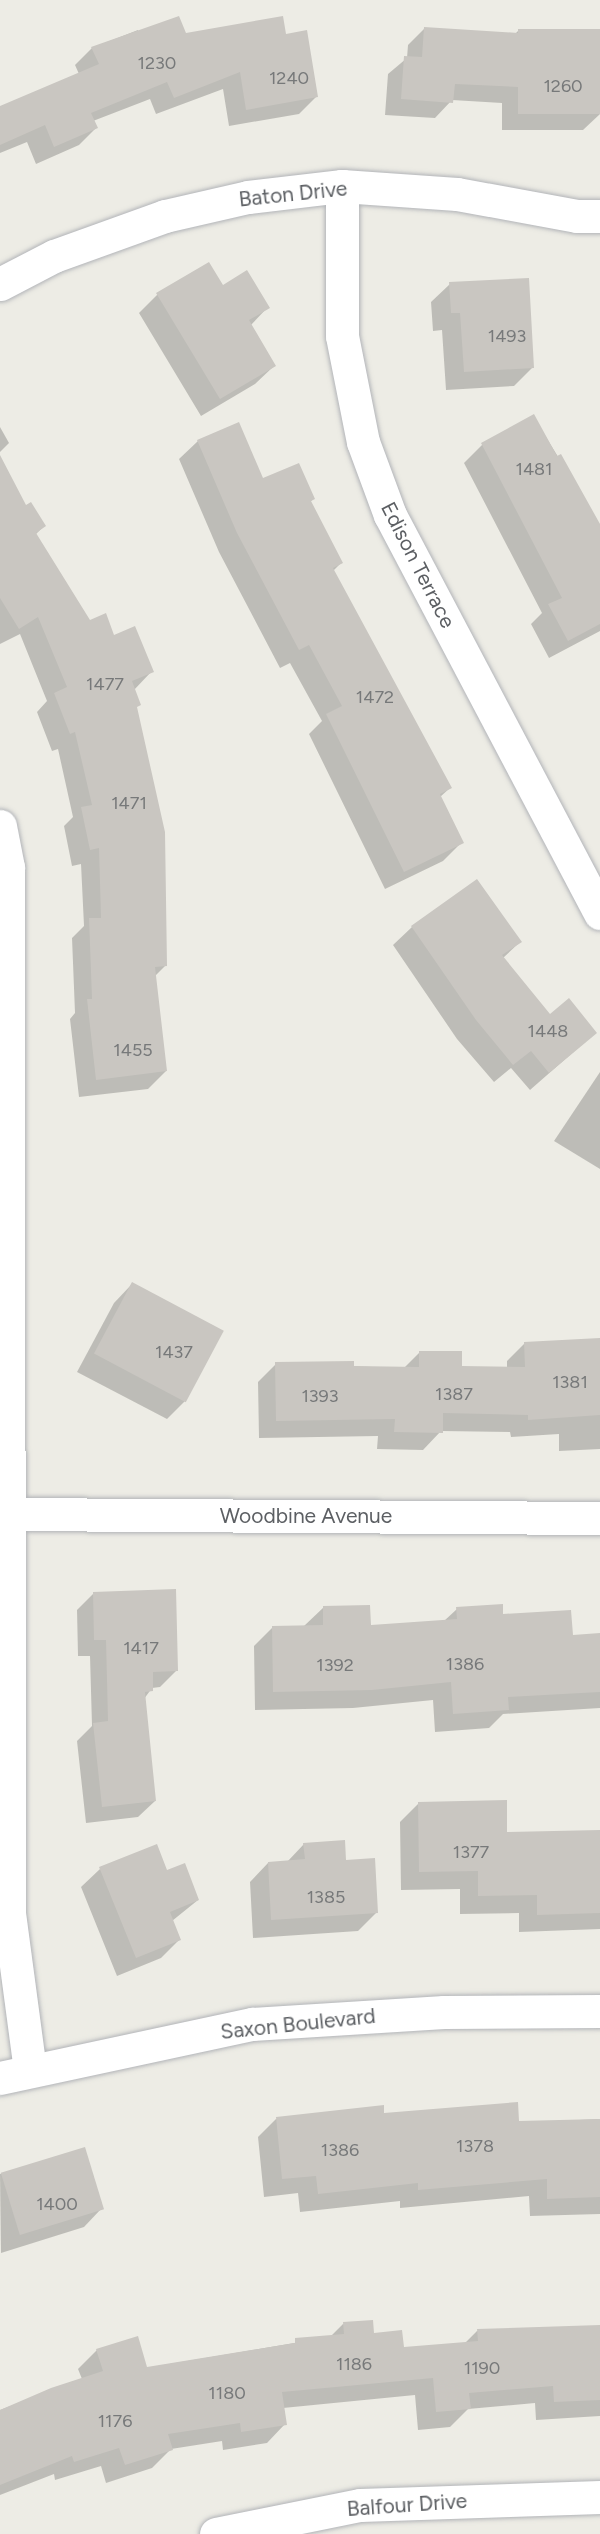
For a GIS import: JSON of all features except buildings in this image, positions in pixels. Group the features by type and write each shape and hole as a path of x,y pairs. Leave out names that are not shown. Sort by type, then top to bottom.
{"street":[{"name":"Baton Drive","path":"0,284 54,256 165,216 248,197 342,186 457,194 577,216 600,216"},
{"name":"Edison Terrace","path":"342,186 342,336 363,442 390,515 600,913"},
{"path":"0,826 8,867 11,1514 9,1913 15,2074"},
{"name":"Woodbine Avenue","path":"11,1514 600,1518"},
{"name":"Saxon Boulevard","path":"15,2074 252,2024 444,2012 600,2011"},
{"name":"Balfour Drive","path":"216,2534 600,2497"}]}
